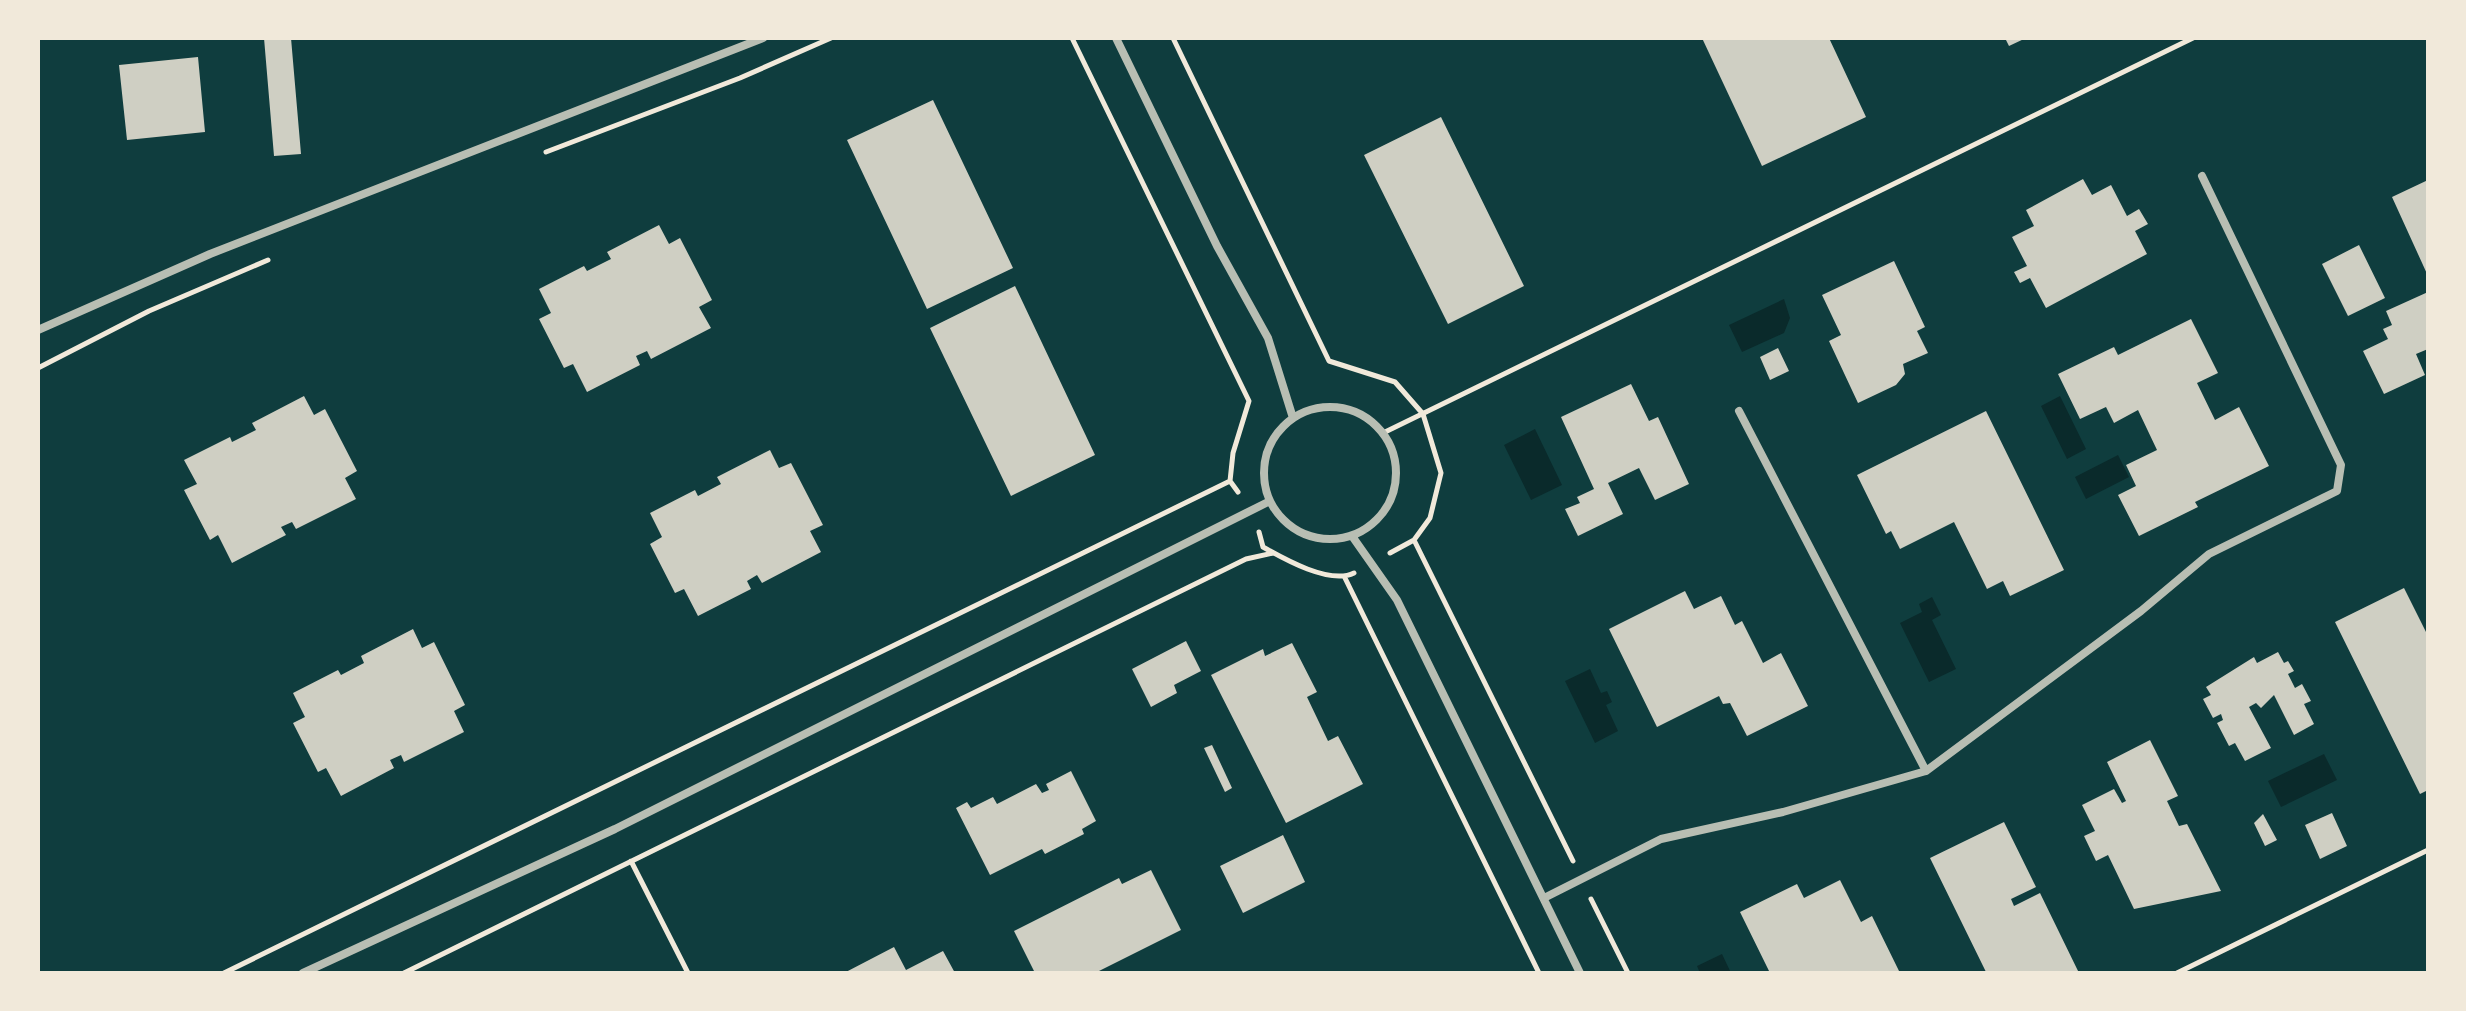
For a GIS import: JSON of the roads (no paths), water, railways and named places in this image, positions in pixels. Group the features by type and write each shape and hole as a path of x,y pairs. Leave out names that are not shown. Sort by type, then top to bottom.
{"street":[{"path":"38,330 210,254 763,38"},
{"path":"1116,38 1217,246 1268,338 1293,418"},
{"path":"1544,898 1661,839 1783,812 1926,771 2141,611 2209,554 2337,491 2341,465 2202,176"},
{"path":"1341,408 1369,419 1383,433 1393,451 1397,472 1394,492 1385,511 1371,526 1352,536 1333,540 1313,538 1280,517 1270,501 1264,464 1279,430 1293,418 1312,409 1341,408"},
{"path":"1739,411 1926,771"},
{"path":"303,973 615,829 1270,501"},
{"path":"1352,536 1397,600 1580,973"}],"water":[{"path":"1784,299 1790,318 1784,333 1742,352 1729,325"},
{"path":"2060,396 2086,449 2067,459 2041,406"},
{"path":"1535,429 1562,485 1531,500 1504,445"},
{"path":"2118,455 2129,477 2086,499 2075,477"},
{"path":"1932,597 1941,615 1932,620 1956,669 1929,682 1900,623 1922,612 1919,604"},
{"path":"1590,669 1601,693 1607,691 1612,702 1606,705 1618,731 1595,743 1565,681"},
{"path":"2324,754 2337,780 2281,807 2268,781"},
{"path":"1722,954 1731,973 1700,973 1697,966"}]}
